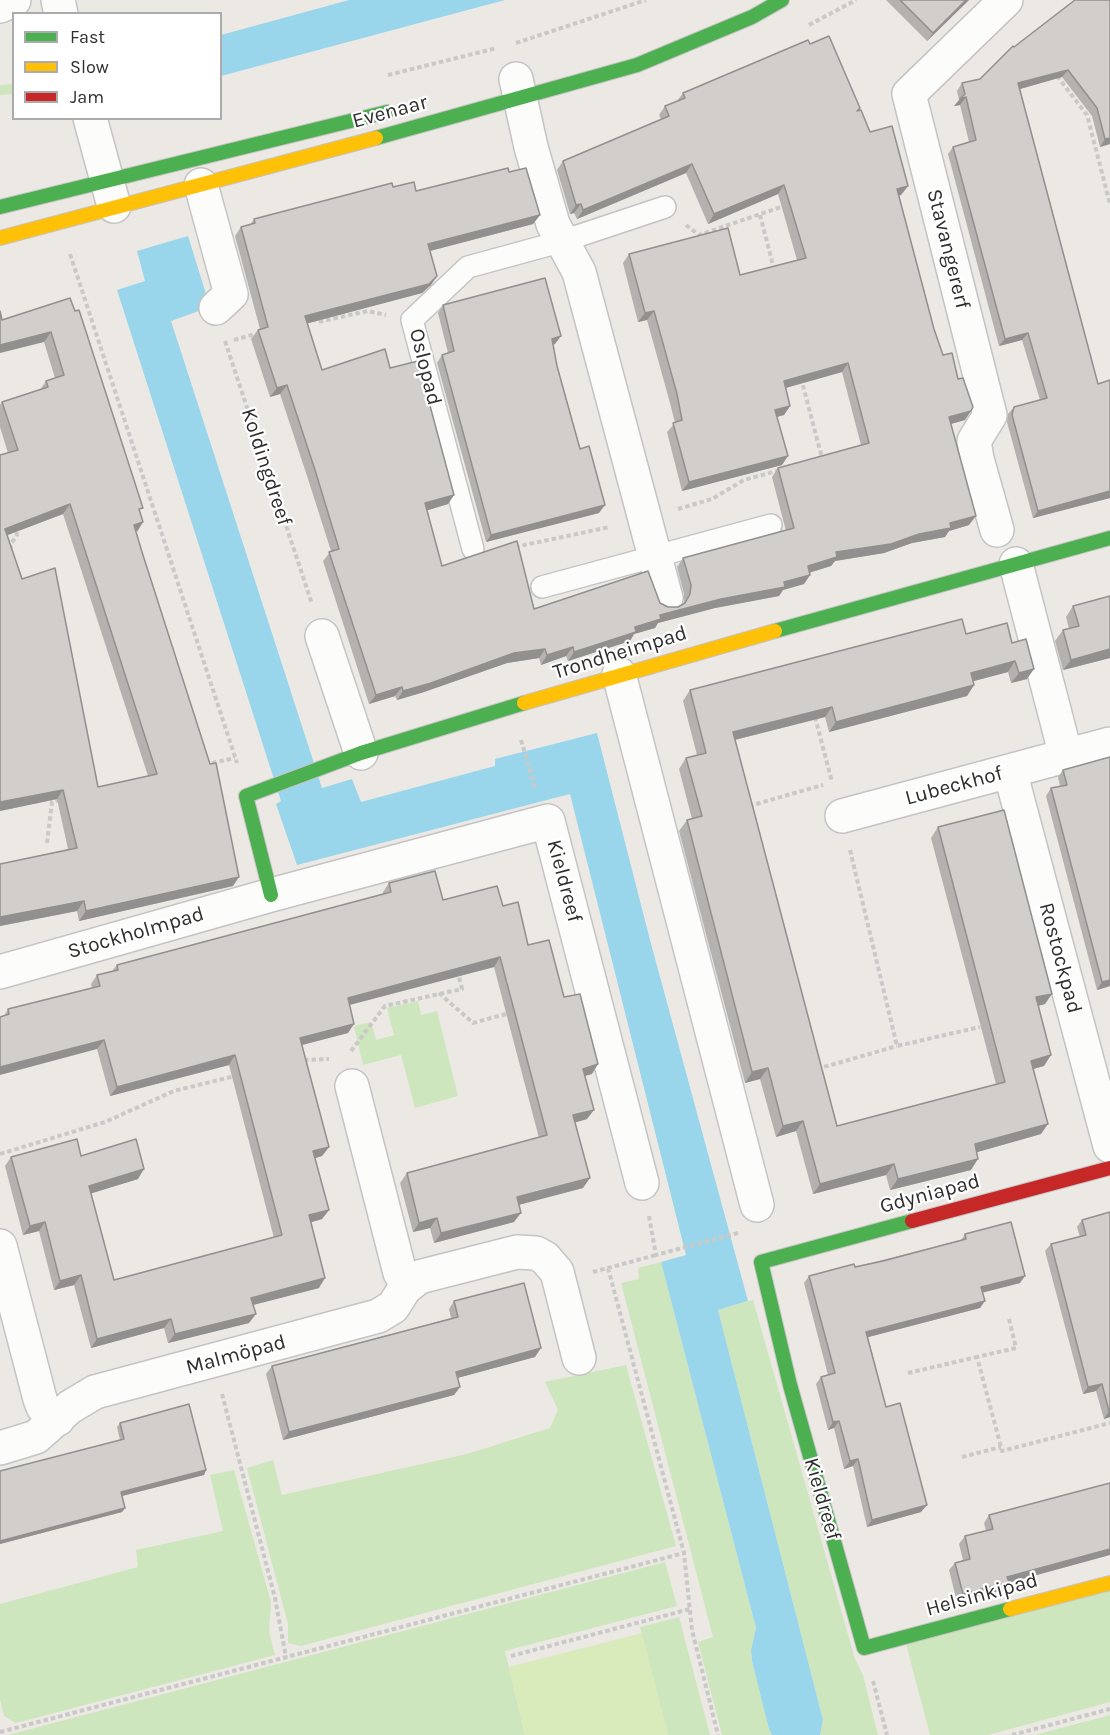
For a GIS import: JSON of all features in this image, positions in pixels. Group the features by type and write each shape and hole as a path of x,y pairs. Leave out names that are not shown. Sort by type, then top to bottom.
{"street":[{"path":"0,6 14,0"},
{"name":"Evenaar","path":"0,207 110,193 201,185 518,84 637,65 752,17 782,0"},
{"name":"Stavangererf","path":"997,530 974,441 990,415 909,94 1006,0"},
{"path":"518,84 531,147 550,213 579,272 643,520 666,598"},
{"name":"Evenaar","path":"0,238 110,193 400,109"},
{"path":"91,120 110,193"},
{"path":"201,185 231,294 216,308"},
{"name":"Trondheimpad","path":"246,796 320,771 361,753 619,674 1110,538"},
{"path":"1016,564 1066,756"},
{"path":"322,636 361,753"},
{"path":"619,674 757,1205"},
{"name":"Lubeckhof","path":"842,816 1110,744"},
{"name":"Rostockpad","path":"1010,771 1110,1146"},
{"path":"246,796 271,895"},
{"name":"Kieldreef","path":"271,895 548,821 642,1183"},
{"name":"Stockholmpad","path":"0,972 271,895"},
{"path":"348,1072 400,1273 409,1285"},
{"name":"Gdyniapad","path":"761,1262 1110,1168"},
{"path":"0,1246 40,1399 43,1407 58,1419"},
{"name":"Malmöpad","path":"0,1448 36,1437 76,1403 95,1392 378,1316 393,1307 409,1285 426,1274 527,1252 545,1258 557,1272 579,1358"},
{"name":"Kieldreef","path":"761,1262 790,1385 864,1648"},
{"name":"Helsinkipad","path":"864,1648 1110,1583"}],"lane":[{"name":"Oslopad","path":"473,549 412,320 468,267 563,241 665,207"},
{"path":"542,587 771,525"}],"path":[{"path":"1052,69 1087,115 1110,204"},
{"path":"665,207 699,235 784,206"},
{"path":"760,215 774,270"},
{"path":"67,245 246,796"},
{"name":"Koldingdreef","path":"216,308 225,342 322,636"},
{"path":"300,321 311,318 318,322 368,311 412,320"},
{"path":"225,342 268,330"},
{"path":"799,370 822,459"},
{"path":"811,462 833,456"},
{"path":"473,549 491,552 643,520 712,499 744,480 789,468"},
{"path":"13,556 9,545 17,534 14,523"},
{"path":"815,716 842,816 897,1046"},
{"path":"524,747 537,793"},
{"path":"201,766 235,758"},
{"path":"743,808 833,783"},
{"path":"47,843 52,802 67,798"},
{"path":"296,1060 348,1072 385,1006 462,989 457,966"},
{"path":"439,993 473,1023 506,1014"},
{"path":"812,1071 897,1046 980,1027"},
{"path":"0,1154 105,1122 174,1091 241,1074"},
{"path":"642,1183 656,1255"},
{"path":"560,1281 737,1233"},
{"path":"608,1268 684,1553 692,1630 718,1735"},
{"path":"908,1373 1016,1348 1009,1319"},
{"path":"977,1357 1002,1451 1110,1423"},
{"path":"213,1361 275,1598 286,1657"},
{"path":"962,1456 1001,1447"},
{"path":"0,1732 684,1553"},
{"path":"511,1656 690,1609"},
{"path":"864,1648 887,1735"},
{"path":"1012,1735 1110,1708"}],"green space":[{"path":"12,84 12,94 0,95 0,85"},
{"path":"418,1001 421,1015 437,1011 458,1096 415,1108 401,1055 363,1065 354,1026 371,1022 376,1040 394,1035 387,1008"},
{"path":"661,1262 756,1628 751,1650 752,1661 772,1735 722,1735 698,1642 713,1637 621,1283 639,1279 638,1268"},
{"path":"753,1300 855,1659 863,1675 878,1735 820,1735 823,1720 718,1310"},
{"path":"626,1365 676,1546 301,1646 288,1643 288,1624 247,1468 273,1460 282,1495 467,1454 550,1428 558,1410 545,1382"},
{"path":"234,1470 271,1602 269,1631 275,1655 16,1723 4,1716 0,1700 0,1604 138,1567 136,1550 223,1531 210,1475"},
{"path":"665,1562 677,1606 505,1651 525,1735 8,1735"},
{"path":"1110,1590 1110,1702 988,1735 930,1735 906,1644"},
{"path":"679,1617 710,1735 668,1735 640,1627"},
{"path":"642,1633 668,1735 525,1735 509,1667"},
{"path":"1110,1715 1110,1735 1035,1735"}],"water":[{"path":"349,0 505,0 222,76 222,35"},
{"path":"188,236 210,307 171,321 322,788 352,779 361,802 495,766 495,759 597,733 650,940 748,1301 718,1310 823,1720 820,1735 772,1735 769,1729 752,1661 751,1650 756,1628 661,1262 686,1255 570,794 297,865 276,804 281,801 117,290 145,281 137,251"}],"building":[{"path":"900,0 966,0 933,33"},
{"path":"1075,0 1110,0 1110,138 1105,139 1097,108 1068,70 1018,83 1098,384 1110,380 1110,491 1038,511 1012,415 1014,407 1047,398 1028,333 1005,339 953,147 976,140 966,97 960,99 965,94 962,83 980,79 1013,46"},
{"path":"829,36 860,108 857,111 861,110 870,132 892,126 908,186 897,189 934,329 943,355 952,353 958,379 963,378 973,407 971,411 949,417 976,516 950,523 951,528 919,534 891,544 836,552 837,557 808,566 810,575 784,582 785,587 721,599 660,615 661,619 635,627 636,632 574,652 573,647 547,655 545,649 514,653 431,683 403,691 402,687 376,695 329,552 339,549 315,470 287,385 277,388 258,330 268,327 241,227 255,223 254,219 392,183 393,187 414,182 416,191 508,168 509,172 526,168 540,215 428,244 437,276 429,284 305,316 322,370 385,349 390,368 418,361 454,495 425,503 442,566 517,541 534,609 648,571 660,603 668,607 678,607 685,603 690,594 691,585 683,558 794,528 778,468 869,443 848,363 784,381 790,406 775,410 788,456 689,482 673,423 682,420 677,394 654,311 645,313 629,254 728,228 740,275 806,258 784,185 714,214 692,164 583,210 581,204 576,205 563,161 669,116 665,106 685,98 683,93 808,40 810,44"},
{"path":"545,278 561,336 552,339 557,366 580,449 589,446 605,505 491,535 442,355 454,351 443,305"},
{"path":"70,298 75,311 79,310 143,508 139,509 143,522 134,525 142,552 210,764 216,763 239,877 86,911 84,901 0,917 0,864 77,848 63,790 0,802 0,455 18,450 2,402 48,387 46,381 64,375 51,332 0,345 0,311 2,320","holes":["70,504 157,774 98,787 55,568 22,579 5,529"]},
{"path":"1110,596 1110,649 1071,660 1063,630 1079,626 1073,606"},
{"path":"962,619 966,634 1007,623 1012,643 1026,639 1034,669 1019,673 1015,661 971,673 974,685 836,722 832,707 733,732 837,1126 1005,1082 938,827 1004,810 1052,994 1036,997 1051,1055 1031,1061 1048,1124 975,1144 978,1159 898,1179 894,1164 820,1184 803,1121 783,1126 768,1068 752,1072 687,820 702,816 686,758 706,753 690,690"},
{"path":"1110,757 1110,980 1102,982 1051,788 1067,785 1063,770"},
{"path":"435,871 443,900 497,886 503,906 518,902 528,945 549,940 564,997 580,994 598,1064 583,1069 594,1110 573,1115 590,1178 517,1197 521,1213 441,1233 437,1218 419,1223 407,1173 547,1135 500,957 348,998 354,1024 300,1038 329,1147 313,1151 329,1210 309,1215 325,1278 251,1298 256,1314 175,1334 171,1319 97,1339 81,1275 60,1281 45,1222 30,1226 11,1157 77,1139 81,1156 136,1139 144,1169 89,1186 114,1280 282,1235 235,1055 117,1087 104,1040 0,1067 0,1017 9,1014 8,1009 100,986 97,975 118,970 117,965 391,892 389,883"},
{"path":"1110,1212 1109,1411 1102,1384 1088,1387 1051,1244 1086,1235 1082,1220"},
{"path":"1011,1222 1025,1276 981,1287 985,1301 866,1332 886,1407 900,1403 927,1505 872,1520 858,1459 850,1461 839,1421 833,1422 821,1377 835,1373 809,1276 854,1264 855,1267 883,1261 966,1239 965,1234"},
{"path":"524,1283 541,1348 456,1372 460,1387 289,1432 272,1366 458,1317 454,1301"},
{"path":"189,1404 206,1470 121,1492 125,1508 0,1541 0,1471 124,1439 120,1423"},
{"path":"1110,1483 1110,1549 1007,1577 1009,1582 963,1594 955,1563 970,1559 965,1536 993,1529 989,1515"}],"traffic: fast":[{"path":"376,138 637,65 752,17 782,0"},
{"path":"0,207 387,112"},
{"path":"775,631 1110,538"},
{"path":"271,895 246,796 361,753 524,703"},
{"path":"912,1221 761,1262 790,1385 864,1648 1010,1609"}],"traffic: slow":[{"path":"0,238 376,138"},
{"path":"524,703 775,631"},
{"path":"1010,1609 1110,1583"}],"traffic: jam":[{"path":"912,1221 1110,1168"}]}
